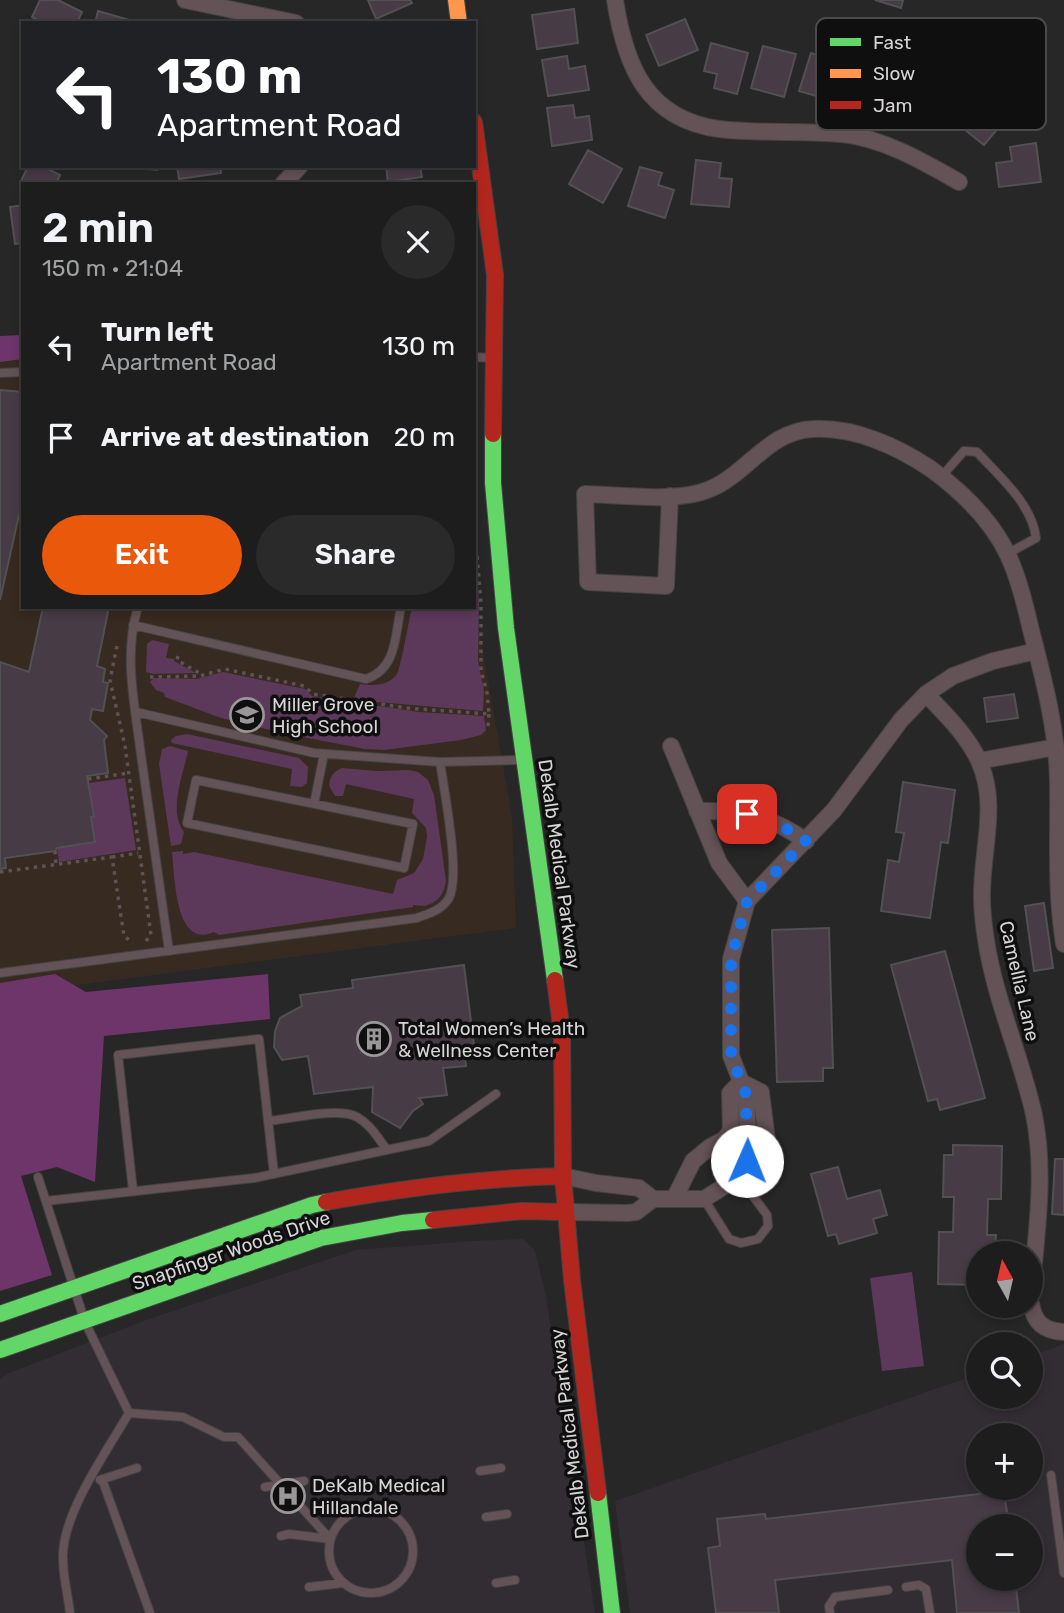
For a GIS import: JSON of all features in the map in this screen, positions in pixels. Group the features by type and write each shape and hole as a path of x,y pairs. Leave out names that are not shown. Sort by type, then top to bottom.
{"main road":[{"path":"456,0 459,21"},
{"name":"Dekalb Medical Parkway","path":"476,137 495,275 493,482 498,556 562,1033 563,1175 566,1212 612,1613"},
{"name":"Snapfinger Woods Drive","path":"0,1314 312,1205 397,1189 563,1175"},
{"name":"Snapfinger Woods Drive","path":"0,1350 321,1238 402,1223 522,1212 566,1212"}],"street":[{"path":"184,0 286,21"},
{"path":"615,0 620,33 632,68 652,97 683,118 718,129 844,134 870,140 925,163 960,182"},
{"path":"286,182 298,168"},
{"path":"670,496 666,586 588,582 585,494 693,496 714,488 766,446 786,435 811,429 839,430 872,439 909,454 967,499 1007,554 1021,592 1036,651 1056,747 1057,885 1064,944"},
{"path":"743,1172 748,1130 746,1094 731,1056 731,959 747,901 834,810 901,720 926,694 953,676 993,661 1036,651"},
{"name":"Camellia Lane","path":"926,694 956,726 979,761 988,798 982,896 986,941 998,994 1034,1115 1040,1188 1036,1241"},
{"path":"671,746 719,863 747,901"},
{"path":"979,761 1056,747"},
{"path":"697,811 731,810 762,817 785,827 806,841"},
{"path":"566,1212 627,1213 636,1212 653,1199 704,1199 743,1172 760,1164 766,1158 766,1130 761,1092 741,1082"},
{"path":"674,1199 693,1161 725,1139 731,1130 730,1093 741,1082"},
{"path":"731,1130 766,1130"},
{"path":"563,1175 596,1183 639,1188 653,1199"},
{"path":"1035,1318 1044,1328 1064,1332"}],"lane":[{"path":"476,357 495,358"},
{"path":"0,373 21,372"},
{"path":"941,477 964,451 977,453 1013,491 1035,525 1037,538 1007,554"},
{"path":"137,609 130,660 169,950"},
{"path":"133,625 366,679 379,675 386,667 401,609"},
{"path":"136,712 324,754 440,762 526,760"},
{"path":"314,804 324,754"},
{"path":"0,973 417,918 439,910 450,897 454,870 440,762"},
{"path":"195,780 314,804 413,824 404,867 187,823 195,780"},
{"path":"133,1191 118,1055 259,1039 274,1174"},
{"path":"46,1201 254,1178 429,1141 496,1094"},
{"path":"268,1121 339,1113 355,1116 370,1127 387,1150"},
{"path":"704,1199 729,1239 741,1243 758,1239 768,1226 767,1215 743,1172"},
{"path":"38,1177 85,1322 129,1413"},
{"path":"129,1413 183,1417 224,1437 238,1437 330,1539"},
{"path":"70,1613 62,1558 67,1530 88,1484 129,1413"},
{"path":"88,1484 137,1468"},
{"path":"480,1471 501,1468"},
{"path":"1051,1475 1064,1573"},
{"path":"103,1479 150,1613"},
{"path":"265,1487 304,1482"},
{"path":"309,1587 343,1583 365,1593 389,1590 407,1575 414,1552 407,1528 389,1512 365,1509 343,1519 330,1539 330,1563 343,1583"},
{"path":"486,1517 507,1514"},
{"path":"281,1536 289,1534 330,1539"},
{"path":"496,1583 515,1580"},
{"path":"906,1587 919,1585 926,1589 930,1613"},
{"path":"830,1613 829,1606 835,1597 888,1590"}],"path":[{"path":"178,656 177,660 203,675"},
{"path":"110,681 125,746 151,935 145,942 137,945 124,936 113,857"},
{"path":"488,726 489,715"},
{"path":"88,779 129,773"},
{"path":"55,851 56,865"},
{"path":"0,872 138,853"}],"shaded area":[{"name":"Miller Grove High School","path":"21,335 21,609 476,609 512,816 516,928 0,995 0,336"},
{"path":"21,335 21,359 0,362 0,336"},
{"path":"476,575 479,601 478,660 484,692 483,711 353,700 360,684 375,685 394,678 403,653 412,609 476,609"},
{"path":"152,640 169,644 166,658 174,659 196,673 146,672 147,644"},
{"path":"223,672 305,689 312,696 419,712 484,716 486,730 481,735 461,740 384,750 365,749 221,718 165,697 164,693 156,690 150,682 154,678 197,679"},
{"path":"187,734 299,758 308,767 307,783 302,787 290,786 292,769 172,743 171,740 176,736"},
{"path":"170,746 188,751 177,803 179,823 184,832 181,844 171,846 159,764 162,749"},
{"path":"342,768 409,770 418,772 428,780 434,795 446,881 440,897 425,906 413,905 219,935 214,932 201,935 191,930 184,921 176,894 172,852 194,852 393,894 397,880 414,873 423,859 427,837 426,828 412,813 414,799 346,784 343,796 335,796 329,786 330,780 334,773"},
{"path":"125,778 136,850 59,862 57,848 93,816 89,783"},
{"path":"55,974 86,992 268,974 270,1019 104,1036 95,1182 57,1167 21,1176 52,1275 0,1291 0,983"},
{"name":"DeKalb Medical Hillandale","path":"523,1239 535,1251 546,1296 595,1613 0,1613 0,1379 9,1373 146,1320 356,1250"},
{"path":"912,1272 924,1366 882,1371 870,1278"},
{"path":"1064,1344 1064,1613 630,1613 615,1501 966,1378 966,1409 1043,1409 1043,1352"}],"building":[{"path":"40,0 58,0 82,12 78,21 39,21 32,17"},
{"path":"368,0 410,0 412,3 376,19"},
{"path":"875,0 903,0 901,8"},
{"path":"574,9 578,43 537,49 532,15"},
{"path":"98,11 133,21 96,21"},
{"path":"685,19 698,50 659,66 646,35"},
{"path":"711,43 748,53 737,94 714,88 717,74 704,71"},
{"path":"763,46 796,54 784,97 751,88"},
{"path":"811,53 816,54 816,96 799,91"},
{"path":"567,56 569,69 585,66 589,90 548,96 542,60"},
{"path":"573,105 575,118 589,116 592,140 552,146 547,108"},
{"path":"965,130 997,130 984,145"},
{"path":"1036,143 1041,182 999,187 996,163 1012,161 1010,147"},
{"path":"588,150 622,169 603,203 569,184"},
{"path":"696,160 721,163 719,178 732,179 729,207 691,204"},
{"path":"640,167 662,173 658,185 674,190 665,218 628,206"},
{"path":"27,168 46,168 60,175 57,182 21,181"},
{"path":"177,168 220,168 221,173 179,179"},
{"path":"386,168 420,168 422,177 388,182"},
{"path":"21,205 21,243 15,244 10,207"},
{"path":"0,390 21,392 21,506 0,600"},
{"path":"43,609 109,609 97,666 105,669 103,682 108,683 103,711 92,709 90,720 107,736 104,740 108,773 87,776 94,816 91,817 95,842 5,858 6,868 0,869 0,662 29,672"},
{"path":"1014,694 1018,718 987,722 984,698"},
{"path":"903,782 955,790 948,843 941,842 930,918 881,911 888,860 899,862 904,833 896,832"},
{"path":"1044,903 1053,968 1034,971 1025,906"},
{"path":"829,928 833,1068 823,1068 823,1081 777,1082 772,930"},
{"path":"945,951 985,1098 940,1110 937,1099 928,1101 891,965"},
{"name":"Total Women’s Health & Wellness Center","path":"464,965 475,1054 465,1056 466,1066 443,1068 447,1095 419,1098 423,1104 413,1111 400,1128 372,1112 373,1087 314,1094 308,1056 282,1060 274,1047 275,1031 280,1018 302,1006 300,995 353,988 352,980"},
{"path":"953,1145 1002,1146 1001,1199 988,1199 987,1235 996,1235 996,1241 966,1241 966,1285 938,1284 939,1232 953,1232 954,1197 943,1197 944,1155 953,1155"},
{"path":"1055,1159 1064,1159 1064,1215 1052,1214"},
{"path":"838,1167 847,1199 880,1190 887,1215 873,1219 877,1233 839,1244 836,1234 828,1236 811,1174"},
{"path":"966,1495 966,1500 1005,1500 1007,1514 966,1514 966,1591 1016,1591 1019,1613 957,1613 952,1560 775,1580 779,1613 716,1613 708,1548 720,1546 717,1519 765,1514 766,1519"}],"traffic: fast":[{"path":"493,434 493,483 506,628 555,980"},
{"path":"0,1314 326,1202"},
{"path":"0,1350 321,1238 433,1220"},
{"path":"598,1493 612,1613"}],"traffic: slow":[{"path":"456,0 459,21"}],"traffic: jam":[{"path":"476,137 495,275 493,434"},
{"path":"555,980 562,1033 563,1176 572,1280 598,1493"},
{"path":"326,1202 444,1184 563,1176"},
{"path":"433,1220 522,1211 566,1212"}],"place":[{"name":"Miller Grove High School","path":"247,715"},
{"name":"Total Women’s Health & Wellness Center","path":"374,1039"},
{"name":"DeKalb Medical Hillandale","path":"288,1496"}],"route":[{"path":"747,814 785,827 806,841 747,901 731,959 731,1056 746,1094 747,1161"}]}
